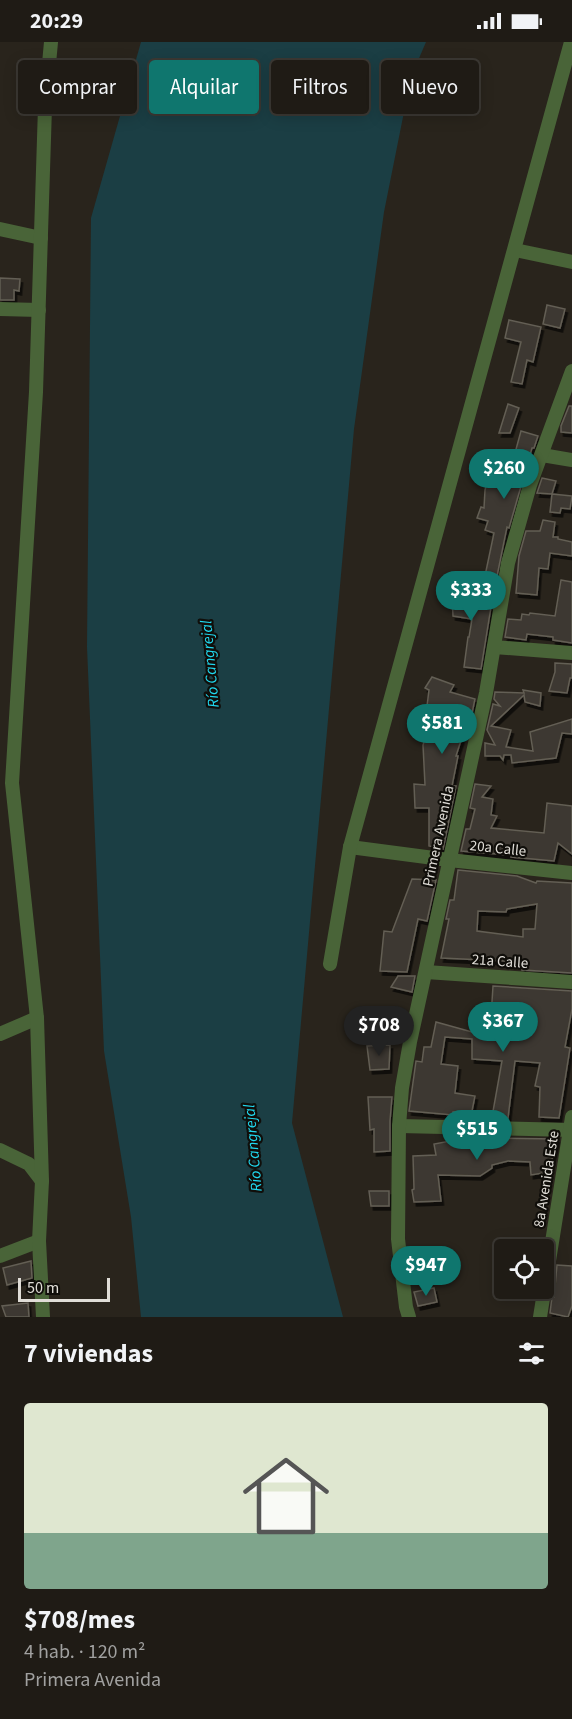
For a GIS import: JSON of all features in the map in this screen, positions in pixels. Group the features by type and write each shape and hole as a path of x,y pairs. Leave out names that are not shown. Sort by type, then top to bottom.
{"street":[{"path":"43,1317 39,1241 42,1181 37,1018 6,786 36,392 45,107 51,42"},
{"path":"330,964 350,848 571,42"},
{"path":"0,230 41,238"},
{"path":"515,250 572,262"},
{"path":"0,309 39,310"},
{"name":"Primera Avenida","path":"409,1317 398,1239 399,1126 402,1088 486,693 508,563 530,485 572,371"},
{"path":"542,455 572,460"},
{"path":"494,647 572,653"},
{"name":"20a Calle","path":"350,848 572,873"},
{"name":"21a Calle","path":"426,972 572,982"},
{"path":"0,1034 37,1018"},
{"path":"399,1126 572,1125"},
{"name":"8a Avenida Este","path":"540,1317 572,1125"},
{"path":"0,1150 28,1164 42,1181"},
{"path":"0,1256 39,1241"}],"water":[{"name":"Río Cangrejal","path":"141,42 426,42 418,60 381,60 381,114 404,114 384,212 354,429 292,1123 343,1317 141,1317 131,1217 104,1051 87,647 91,218 121,114 137,114 136,60"}],"building":[{"path":"0,278 20,279 19,291 14,290 14,300 0,300"},
{"path":"547,305 565,309 560,328 543,324"},
{"path":"509,320 541,327 533,362 527,360 522,384 511,382 521,342 505,338"},
{"path":"508,404 519,408 510,433 499,433"},
{"path":"569,406 572,406 572,433 561,432 561,426"},
{"path":"521,431 538,436 532,448 509,528 507,527 494,591 482,590 494,533 485,530 488,521 477,518 481,507 484,508 485,490 490,471 494,472 496,451 515,453"},
{"path":"542,478 556,481 552,494 537,493"},
{"path":"552,494 572,496 570,509 561,508 560,513 550,512"},
{"path":"543,520 555,522 553,537 572,542 572,556 550,553 548,569 539,568 537,595 516,593 519,556 526,531 540,531"},
{"path":"456,577 473,581 470,605 491,607 481,669 464,667 472,619 453,616 452,595"},
{"path":"561,580 572,582 572,643 553,640 553,637 527,634 526,640 505,637 508,619 521,620 522,614 529,615 530,613 555,616"},
{"path":"555,663 572,664 572,678 570,678 567,693 549,691 555,672"},
{"path":"432,677 454,685 450,692 475,699 470,723 464,731 456,756 458,756 452,786 456,786 443,849 429,846 429,808 415,808 414,784 425,785 423,745 430,723 425,722 429,690 425,688"},
{"path":"523,690 541,693 540,706 525,702 524,695 491,726 511,730 506,747 533,751 530,732 572,719 572,734 562,733 556,758 512,763 511,755 504,755 503,760 500,756 485,756 485,743 495,745 487,730 493,704 500,706 494,699 495,692 524,693"},
{"path":"475,784 491,786 482,797 493,799 491,815 497,816 491,828 544,833 547,803 572,806 572,854 558,843 554,861 461,851 466,829 470,829 475,809 470,808"},
{"path":"458,870 517,876 536,883 537,881 572,883 572,973 522,970 523,962 441,958 449,919 446,919 450,900 454,900","holes":["537,904 535,929 523,929 523,937 477,931 478,911 506,912 507,909"]},
{"path":"412,879 436,880 427,921 418,919 407,972 380,971 384,931 392,932"},
{"path":"398,976 415,976 412,992 391,987"},
{"path":"493,986 572,991 572,1009 565,1047 570,1048 559,1118 539,1117 540,1087 535,1086 540,1063 515,1061 508,1118 492,1117 502,1061 472,1059 472,1039 445,1037 441,1064 458,1066 455,1093 475,1096 472,1111 453,1112 453,1115 409,1111 416,1061 422,1062 424,1047 431,1047 436,1022 472,1032 490,1033"},
{"path":"390,1045 389,1069 370,1070 367,1046"},
{"path":"368,1097 392,1097 390,1151 374,1152 374,1129 370,1130"},
{"path":"461,1139 557,1139 549,1172 531,1175 530,1162 508,1161 492,1165 492,1168 480,1176 438,1175 441,1201 414,1202 413,1156 436,1155 434,1144"},
{"path":"369,1191 389,1191 389,1206 371,1206"},
{"path":"31,1261 32,1278 7,1285 3,1268"},
{"path":"557,1265 572,1266 572,1306 568,1317 550,1313"},
{"path":"434,1288 437,1302 418,1306 414,1292"},
{"path":"28,1303 29,1317 6,1317 2,1306"}]}
